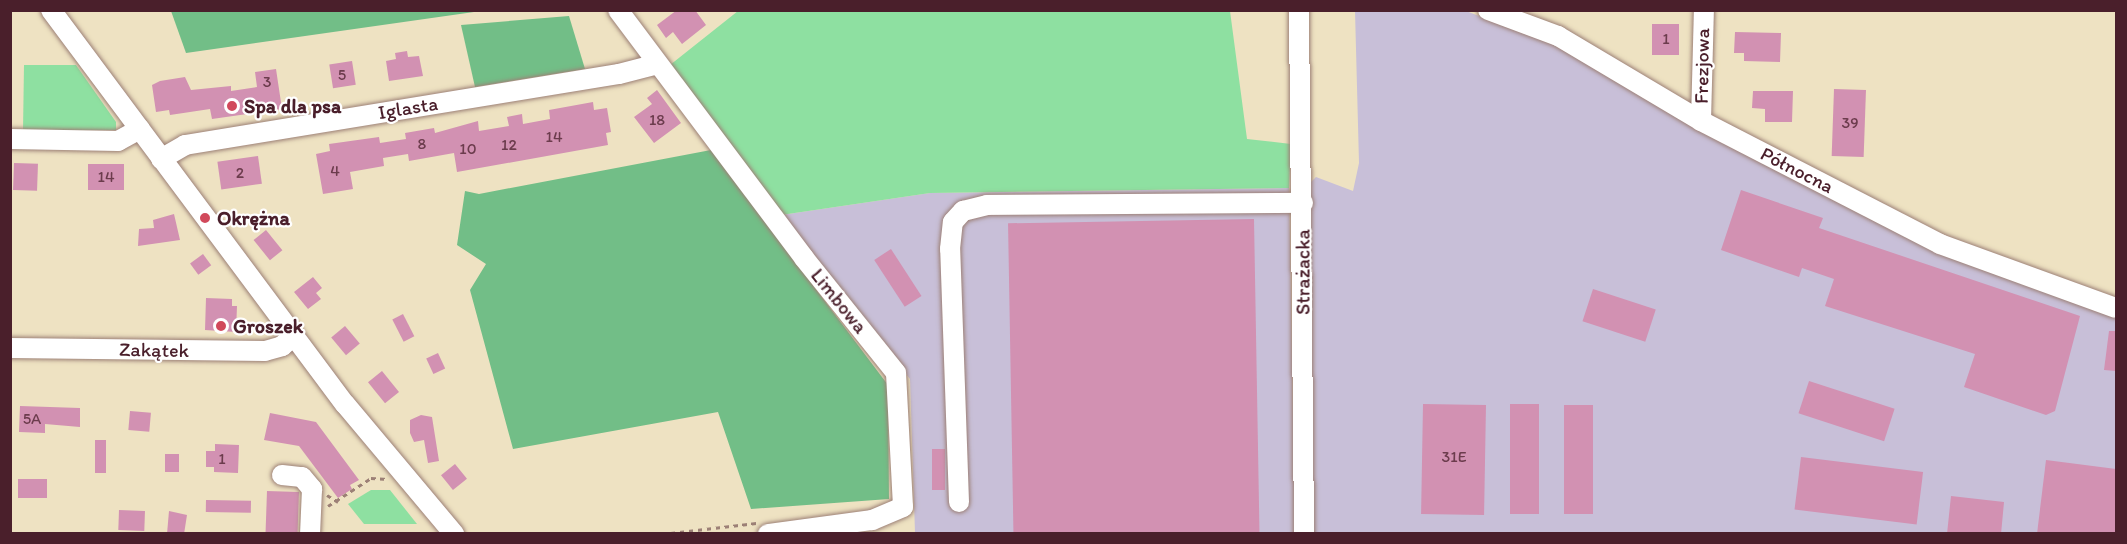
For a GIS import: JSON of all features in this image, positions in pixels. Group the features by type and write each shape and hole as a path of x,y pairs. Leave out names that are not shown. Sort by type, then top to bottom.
{"street":[{"path":"51,10 294,336 444,530"},
{"name":"Limbowa","path":"618,10 804,258 896,373 903,507 872,520 767,528"},
{"name":"Strażacka","path":"1299,10 1298,121 1303,203 1304,534"},
{"name":"Frezjowa","path":"1701,121 1704,10"},
{"name":"Północna","path":"1493,12 1558,36 1701,121 1940,244 2116,308"},
{"name":"Iglasta","path":"161,159 185,145 619,74 658,64"},
{"path":"10,140 118,141 140,129"},
{"path":"959,502 950,249 953,222 963,211 987,205 1303,203"},
{"name":"Zakątek","path":"10,348 265,351 282,346 294,336"},
{"path":"282,475 302,477 312,489 310,534"}],"path":[{"path":"311,509 338,502 371,478 392,478"},
{"path":"662,534 767,528"}],"shaded area":[{"path":"1355,11 1466,11 1585,57 1750,151 2116,315 2116,533 1313,533 1310,183 1316,177 1353,191 1359,163"},
{"path":"1289,188 1295,533 915,533 910,379 781,215 930,193"}],"green space":[{"path":"171,10 481,11 186,53"},
{"path":"738,11 1230,11 1247,139 1291,144 1289,188 930,193 781,215 670,65"},
{"path":"569,16 585,69 475,87 461,25"},
{"path":"24,65 76,65 116,122 116,130 23,131"},
{"path":"711,150 888,385 889,499 751,509 718,412 513,449 470,290 486,264 457,245 465,191 479,194"},
{"path":"371,490 390,490 417,524 364,524 348,504"}],"building":[{"path":"677,10 695,10 706,25 682,44 673,32 666,38 657,25"},
{"path":"1652,24 1679,24 1679,55 1652,55"},
{"path":"1735,32 1781,33 1780,62 1744,61 1744,53 1734,53"},
{"path":"407,51 408,57 419,56 423,76 389,81 386,61 396,59 395,53"},
{"path":"352,61 356,85 333,88 329,65"},
{"path":"276,69 282,109 212,119 210,109 170,115 169,110 156,112 152,85 160,81 185,77 191,90 231,86 231,91 257,87 255,72"},
{"path":"1834,89 1866,90 1864,157 1832,156"},
{"path":"657,90 681,123 654,143 634,117 652,104 647,98"},
{"path":"1753,91 1793,91 1792,122 1765,122 1765,109 1752,108"},
{"path":"593,102 594,110 607,108 611,132 606,133 608,145 457,172 454,153 409,161 408,154 383,158 384,166 350,172 353,189 323,194 316,154 330,151 329,144 379,137 380,143 406,139 405,133 434,128 435,133 478,121 479,131 509,126 507,117 522,114 523,124 550,119 549,110"},
{"path":"258,156 262,184 221,189 217,162"},
{"path":"14,163 38,164 37,191 13,190"},
{"path":"88,164 124,164 124,190 88,190"},
{"path":"1741,190 1823,218 1819,228 2080,316 2055,411 2046,415 1964,387 1975,354 1825,306 1834,279 1802,268 1799,277 1721,250"},
{"path":"174,214 180,240 138,246 139,229 154,228 153,220"},
{"path":"1254,219 1259,534 1013,534 1008,223"},
{"path":"266,230 282,250 270,260 254,240"},
{"path":"891,249 921,296 905,307 874,260"},
{"path":"203,254 211,265 198,275 190,263"},
{"path":"313,277 322,288 316,293 321,299 308,309 294,292"},
{"path":"1593,289 1656,309 1645,342 1582,321"},
{"path":"206,298 232,299 232,306 237,306 236,332 205,330"},
{"path":"403,314 414,336 404,342 392,319"},
{"path":"345,326 360,344 346,355 331,338"},
{"path":"2109,331 2116,331 2116,371 2104,370"},
{"path":"438,353 445,368 433,374 426,358"},
{"path":"382,371 399,392 385,403 368,382"},
{"path":"1809,381 1895,409 1884,441 1798,413"},
{"path":"1423,404 1486,405 1484,515 1421,514"},
{"path":"1510,404 1539,404 1539,514 1510,514"},
{"path":"1564,405 1593,405 1593,514 1564,514"},
{"path":"20,406 80,408 80,427 45,424 45,433 19,432"},
{"path":"130,411 151,413 149,432 128,430"},
{"path":"270,413 316,422 359,480 350,485 352,489 338,498 299,446 264,440"},
{"path":"421,415 432,417 439,461 428,463 424,440 414,442 410,433 410,420"},
{"path":"95,440 106,440 106,473 95,473"},
{"path":"215,444 239,445 238,473 214,472 214,467 206,467 206,451 215,451"},
{"path":"932,449 945,449 945,490 932,490"},
{"path":"165,454 179,454 179,472 165,472"},
{"path":"1801,457 1923,472 1917,525 1795,510"},
{"path":"2046,460 2116,469 2116,534 2037,534"},
{"path":"455,464 467,479 453,490 441,475"},
{"path":"18,479 47,479 47,498 18,498"},
{"path":"267,491 299,492 298,534 265,534"},
{"path":"1951,496 2004,502 2001,534 1947,534"},
{"path":"206,500 251,501 251,513 206,512"},
{"path":"119,510 145,511 144,531 118,530"},
{"path":"169,511 187,515 184,534 167,534"}],"place":[{"name":"Spa dla psa","path":"232,106"},
{"name":"Okrężna","path":"205,218"},
{"name":"Groszek","path":"221,326"}]}
